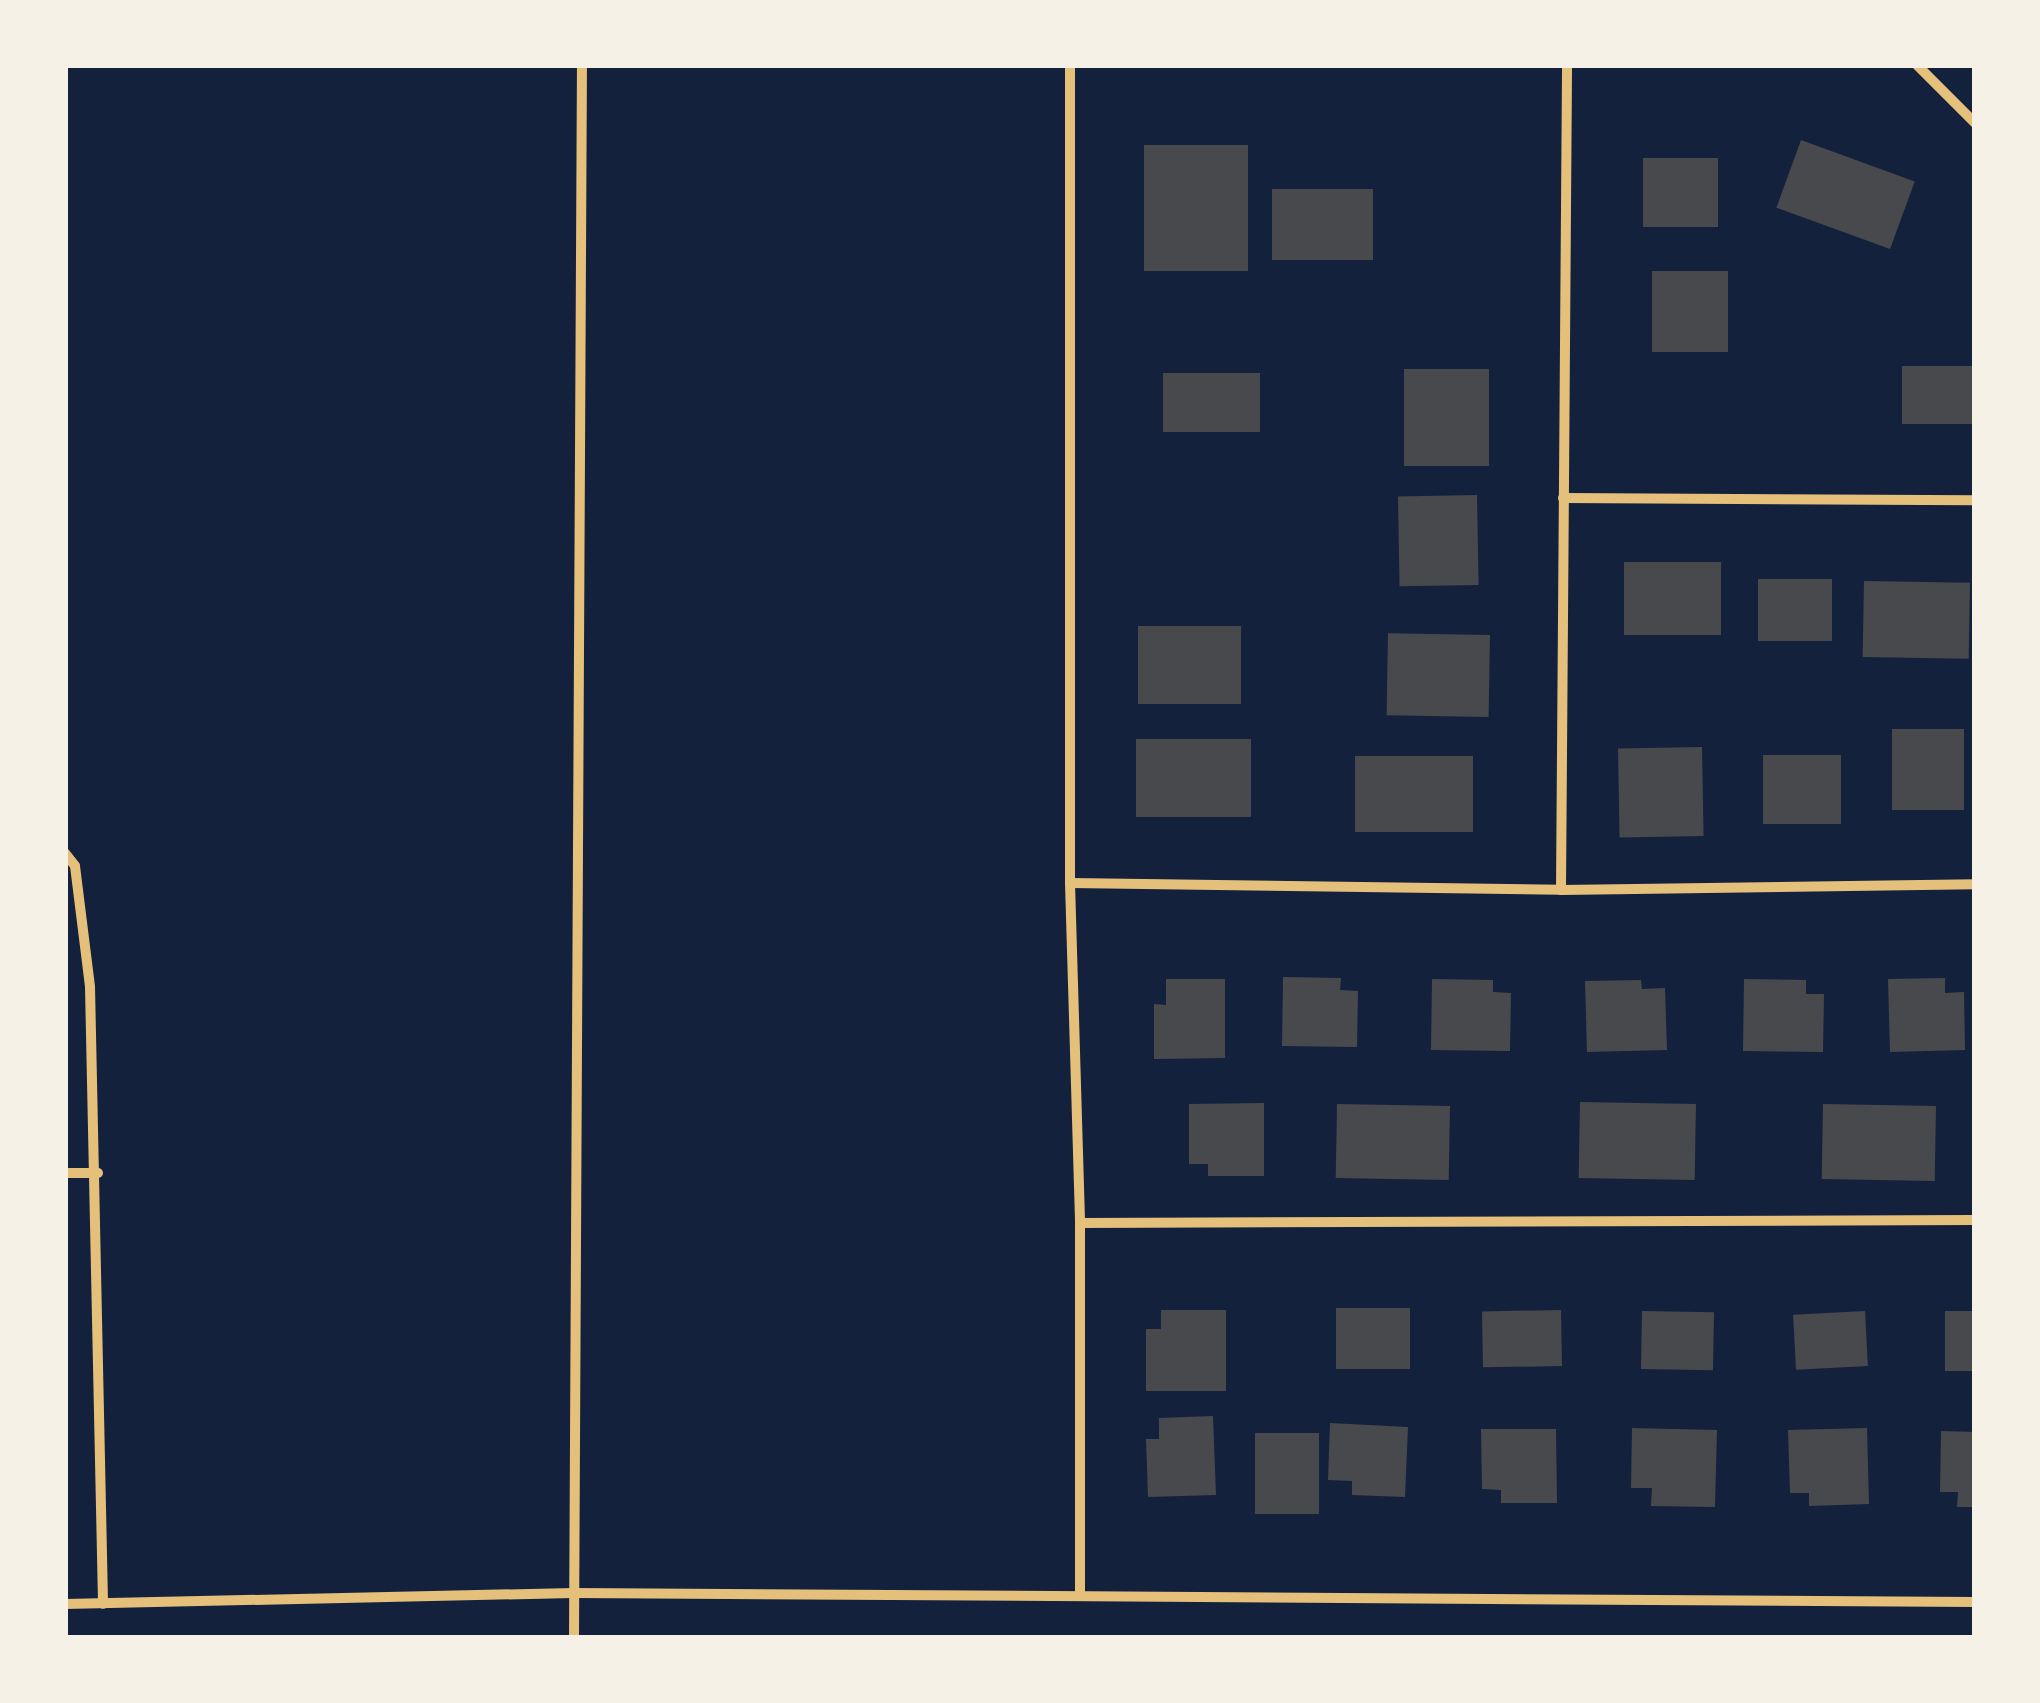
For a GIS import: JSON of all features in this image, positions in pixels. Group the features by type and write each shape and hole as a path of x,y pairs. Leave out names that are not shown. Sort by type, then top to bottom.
{"street":[{"path":"574,1638 582,65"},
{"path":"1070,65 1070,883 1080,1223 1080,1594"},
{"path":"1561,890 1567,65"},
{"path":"1917,65 1975,123"},
{"path":"1563,498 1975,500"},
{"path":"65,853 90,987 98,1173 103,1604"},
{"path":"1070,883 1561,890 1975,884"},
{"path":"65,1173 98,1173"},
{"path":"1080,1223 1975,1220"},
{"path":"65,1604 574,1593 1975,1602"}],"building":[{"path":"1801,140 1915,181 1890,249 1776,208"},
{"path":"1144,145 1248,145 1248,271 1144,271"},
{"path":"1643,158 1718,158 1718,227 1643,227"},
{"path":"1272,189 1373,189 1373,260 1272,260"},
{"path":"1652,271 1728,271 1728,352 1652,352"},
{"path":"1902,366 1975,366 1975,424 1902,424"},
{"path":"1404,369 1489,369 1489,466 1404,466"},
{"path":"1163,373 1260,373 1260,432 1163,432"},
{"path":"1477,495 1479,585 1400,586 1398,496"},
{"path":"1624,562 1721,562 1721,635 1624,635"},
{"path":"1758,579 1832,579 1832,641 1758,641"},
{"path":"1864,581 1970,583 1969,659 1863,657"},
{"path":"1138,626 1241,626 1241,704 1138,704"},
{"path":"1388,633 1490,635 1489,717 1387,715"},
{"path":"1892,729 1964,729 1964,810 1892,810"},
{"path":"1136,739 1251,739 1251,817 1136,817"},
{"path":"1702,747 1704,836 1620,837 1618,748"},
{"path":"1763,755 1841,755 1841,824 1763,824"},
{"path":"1355,756 1473,756 1473,832 1355,832"},
{"path":"1283,977 1341,978 1340,990 1358,991 1357,1047 1282,1046"},
{"path":"1945,978 1945,993 1964,992 1965,1050 1890,1052 1888,979"},
{"path":"1166,979 1225,979 1225,1058 1154,1059 1154,1004 1166,1005"},
{"path":"1432,979 1493,980 1493,992 1511,993 1510,1051 1431,1050"},
{"path":"1744,979 1806,980 1806,994 1824,994 1823,1052 1743,1051"},
{"path":"1641,980 1642,989 1665,988 1667,1050 1587,1052 1585,981"},
{"path":"1580,1102 1696,1104 1695,1180 1579,1178"},
{"path":"1264,1103 1264,1176 1208,1176 1208,1164 1189,1164 1189,1104"},
{"path":"1337,1104 1450,1106 1449,1180 1336,1178"},
{"path":"1823,1104 1936,1106 1935,1181 1822,1179"},
{"path":"1336,1308 1410,1308 1410,1369 1336,1369"},
{"path":"1161,1310 1226,1310 1226,1391 1146,1391 1146,1329 1161,1329"},
{"path":"1561,1310 1562,1366 1483,1367 1482,1311"},
{"path":"1642,1311 1714,1312 1713,1370 1641,1369"},
{"path":"1865,1311 1868,1366 1796,1370 1793,1315"},
{"path":"1945,1311 1975,1311 1975,1371 1945,1371"},
{"path":"1213,1416 1216,1495 1148,1497 1146,1439 1159,1439 1159,1418"},
{"path":"1330,1423 1408,1427 1405,1497 1352,1495 1352,1481 1328,1480"},
{"path":"1632,1428 1717,1430 1715,1507 1651,1506 1652,1488 1631,1488"},
{"path":"1867,1428 1869,1504 1809,1506 1809,1493 1790,1493 1788,1430"},
{"path":"1481,1429 1556,1429 1557,1503 1501,1503 1501,1490 1482,1489"},
{"path":"1941,1431 1975,1432 1975,1507 1957,1507 1958,1492 1940,1492"},
{"path":"1255,1433 1319,1433 1319,1514 1255,1514"}]}
